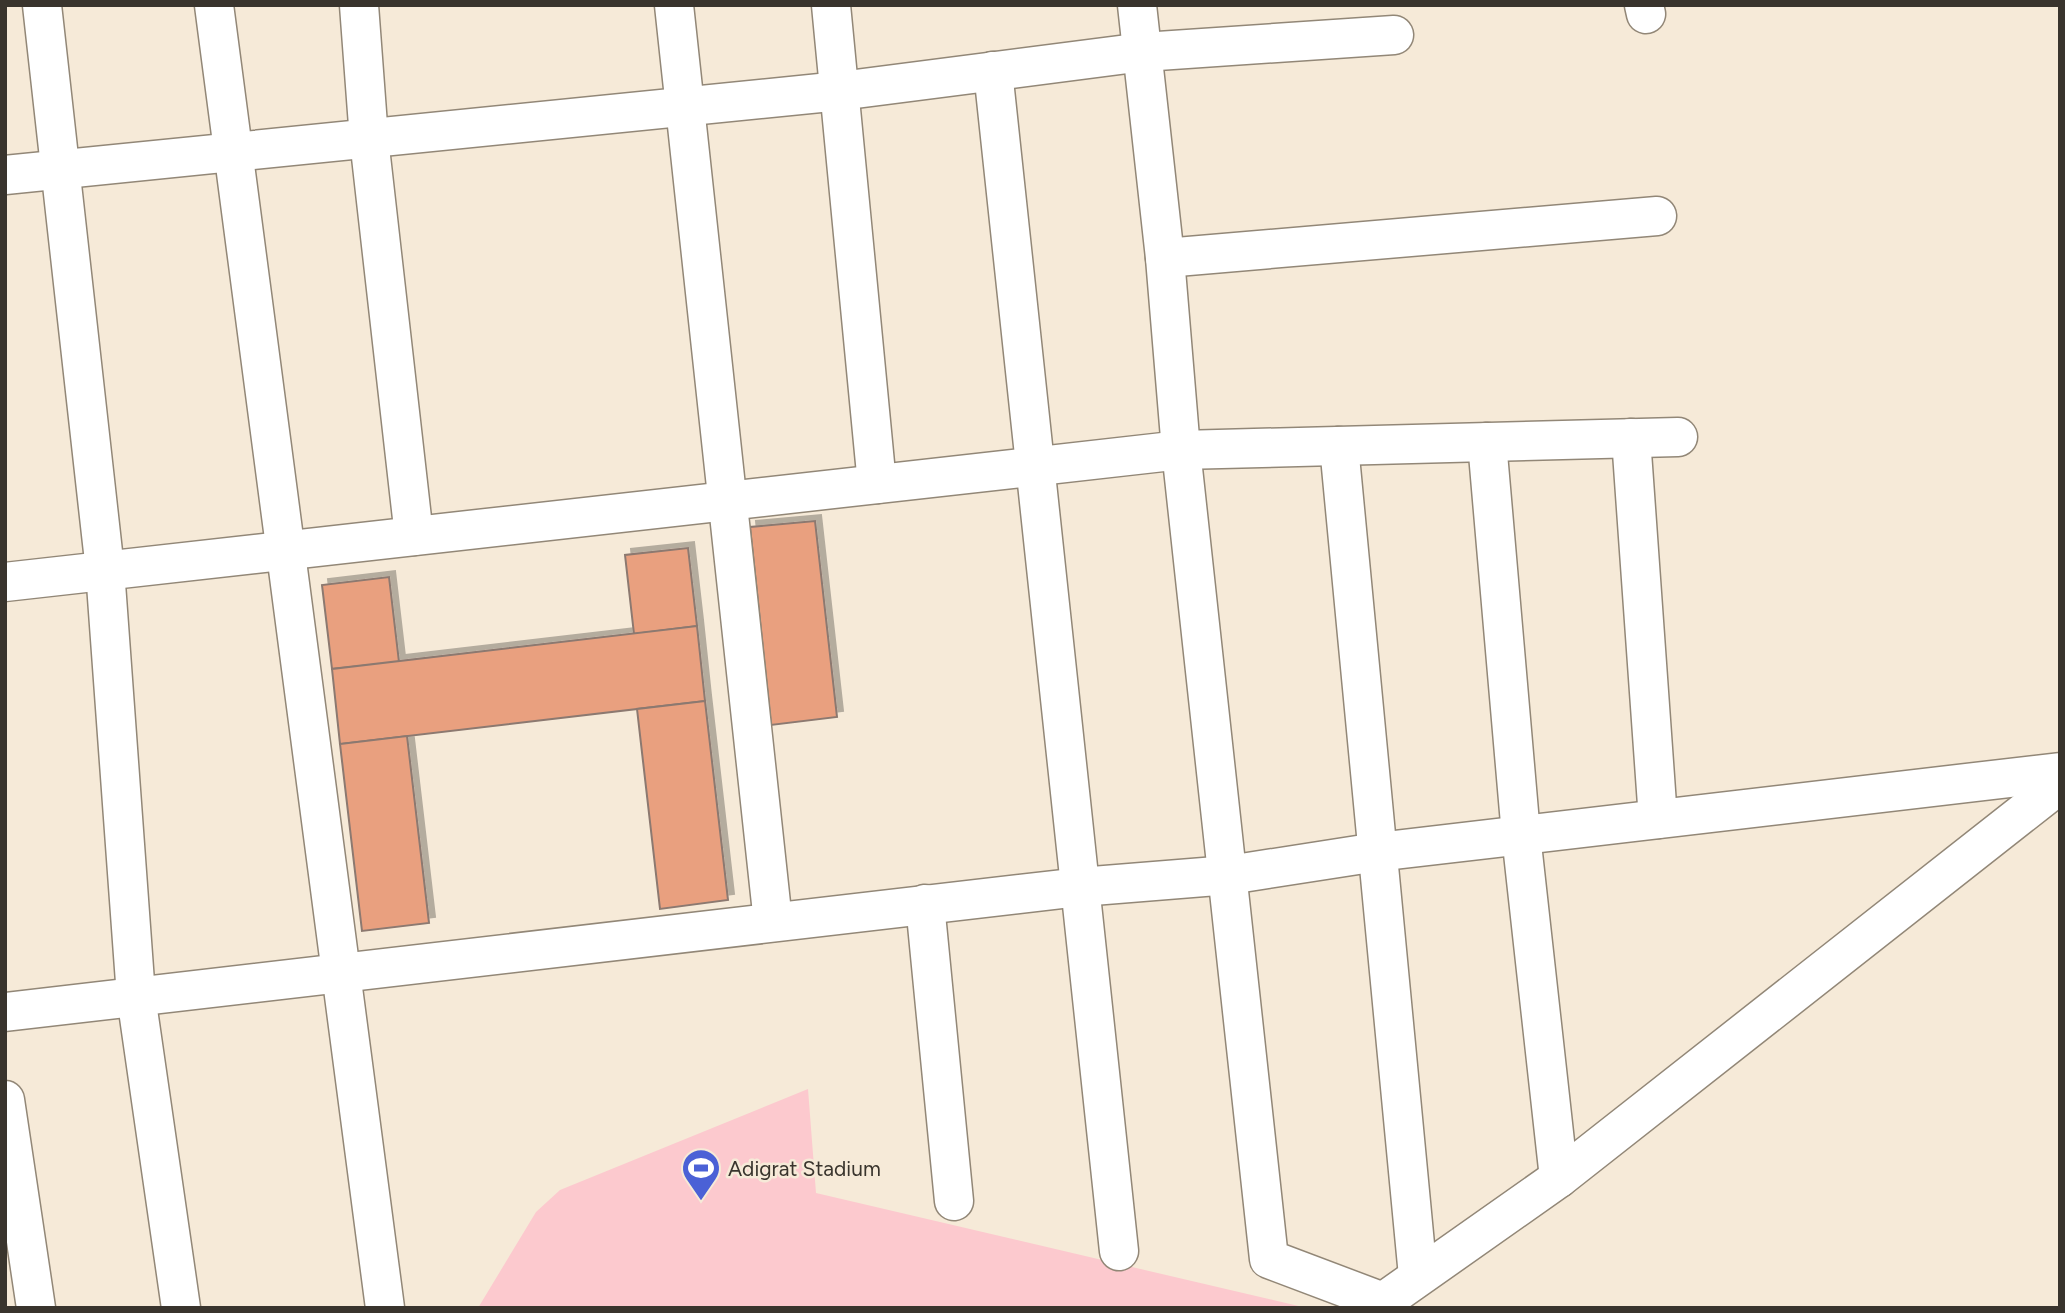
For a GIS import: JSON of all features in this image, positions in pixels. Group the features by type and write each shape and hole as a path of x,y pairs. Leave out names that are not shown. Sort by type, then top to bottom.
{"street":[{"path":"42,5 105,570 136,996 181,1308"},
{"path":"214,5 385,1308"},
{"path":"359,5 369,139 414,536"},
{"path":"674,5 774,922"},
{"path":"831,5 877,485"},
{"path":"1137,5 1165,258 1181,450 1269,1259 1385,1305 1418,1276 1559,1178 2060,784"},
{"path":"5,175 840,91 1143,52 1394,35"},
{"path":"993,71 1119,1251"},
{"path":"1165,258 1657,216"},
{"path":"5,582 1181,450 1678,437"},
{"path":"1631,438 1658,819"},
{"path":"1487,442 1521,835 1559,1178"},
{"path":"1339,446 1418,1276"},
{"path":"5,1012 925,904 1229,874 1377,852 2060,772"},
{"path":"925,904 954,1201"},
{"path":"5,1100 36,1308"}],"shaded area":[{"name":"Adigrat Stadium","path":"808,1089 816,1193 1307,1308 478,1308 536,1212 560,1190"}],"building":[{"path":"815,521 837,717 771,725 750,527"},
{"path":"688,548 697,626 634,634 625,555"},
{"path":"389,577 399,662 332,669 322,585"},
{"path":"697,626 705,701 340,744 332,669"},
{"path":"705,701 728,900 660,909 637,709"},
{"path":"407,736 429,923 362,931 340,744"}],"place":[{"name":"Adigrat Stadium","path":"701,1202"}]}
